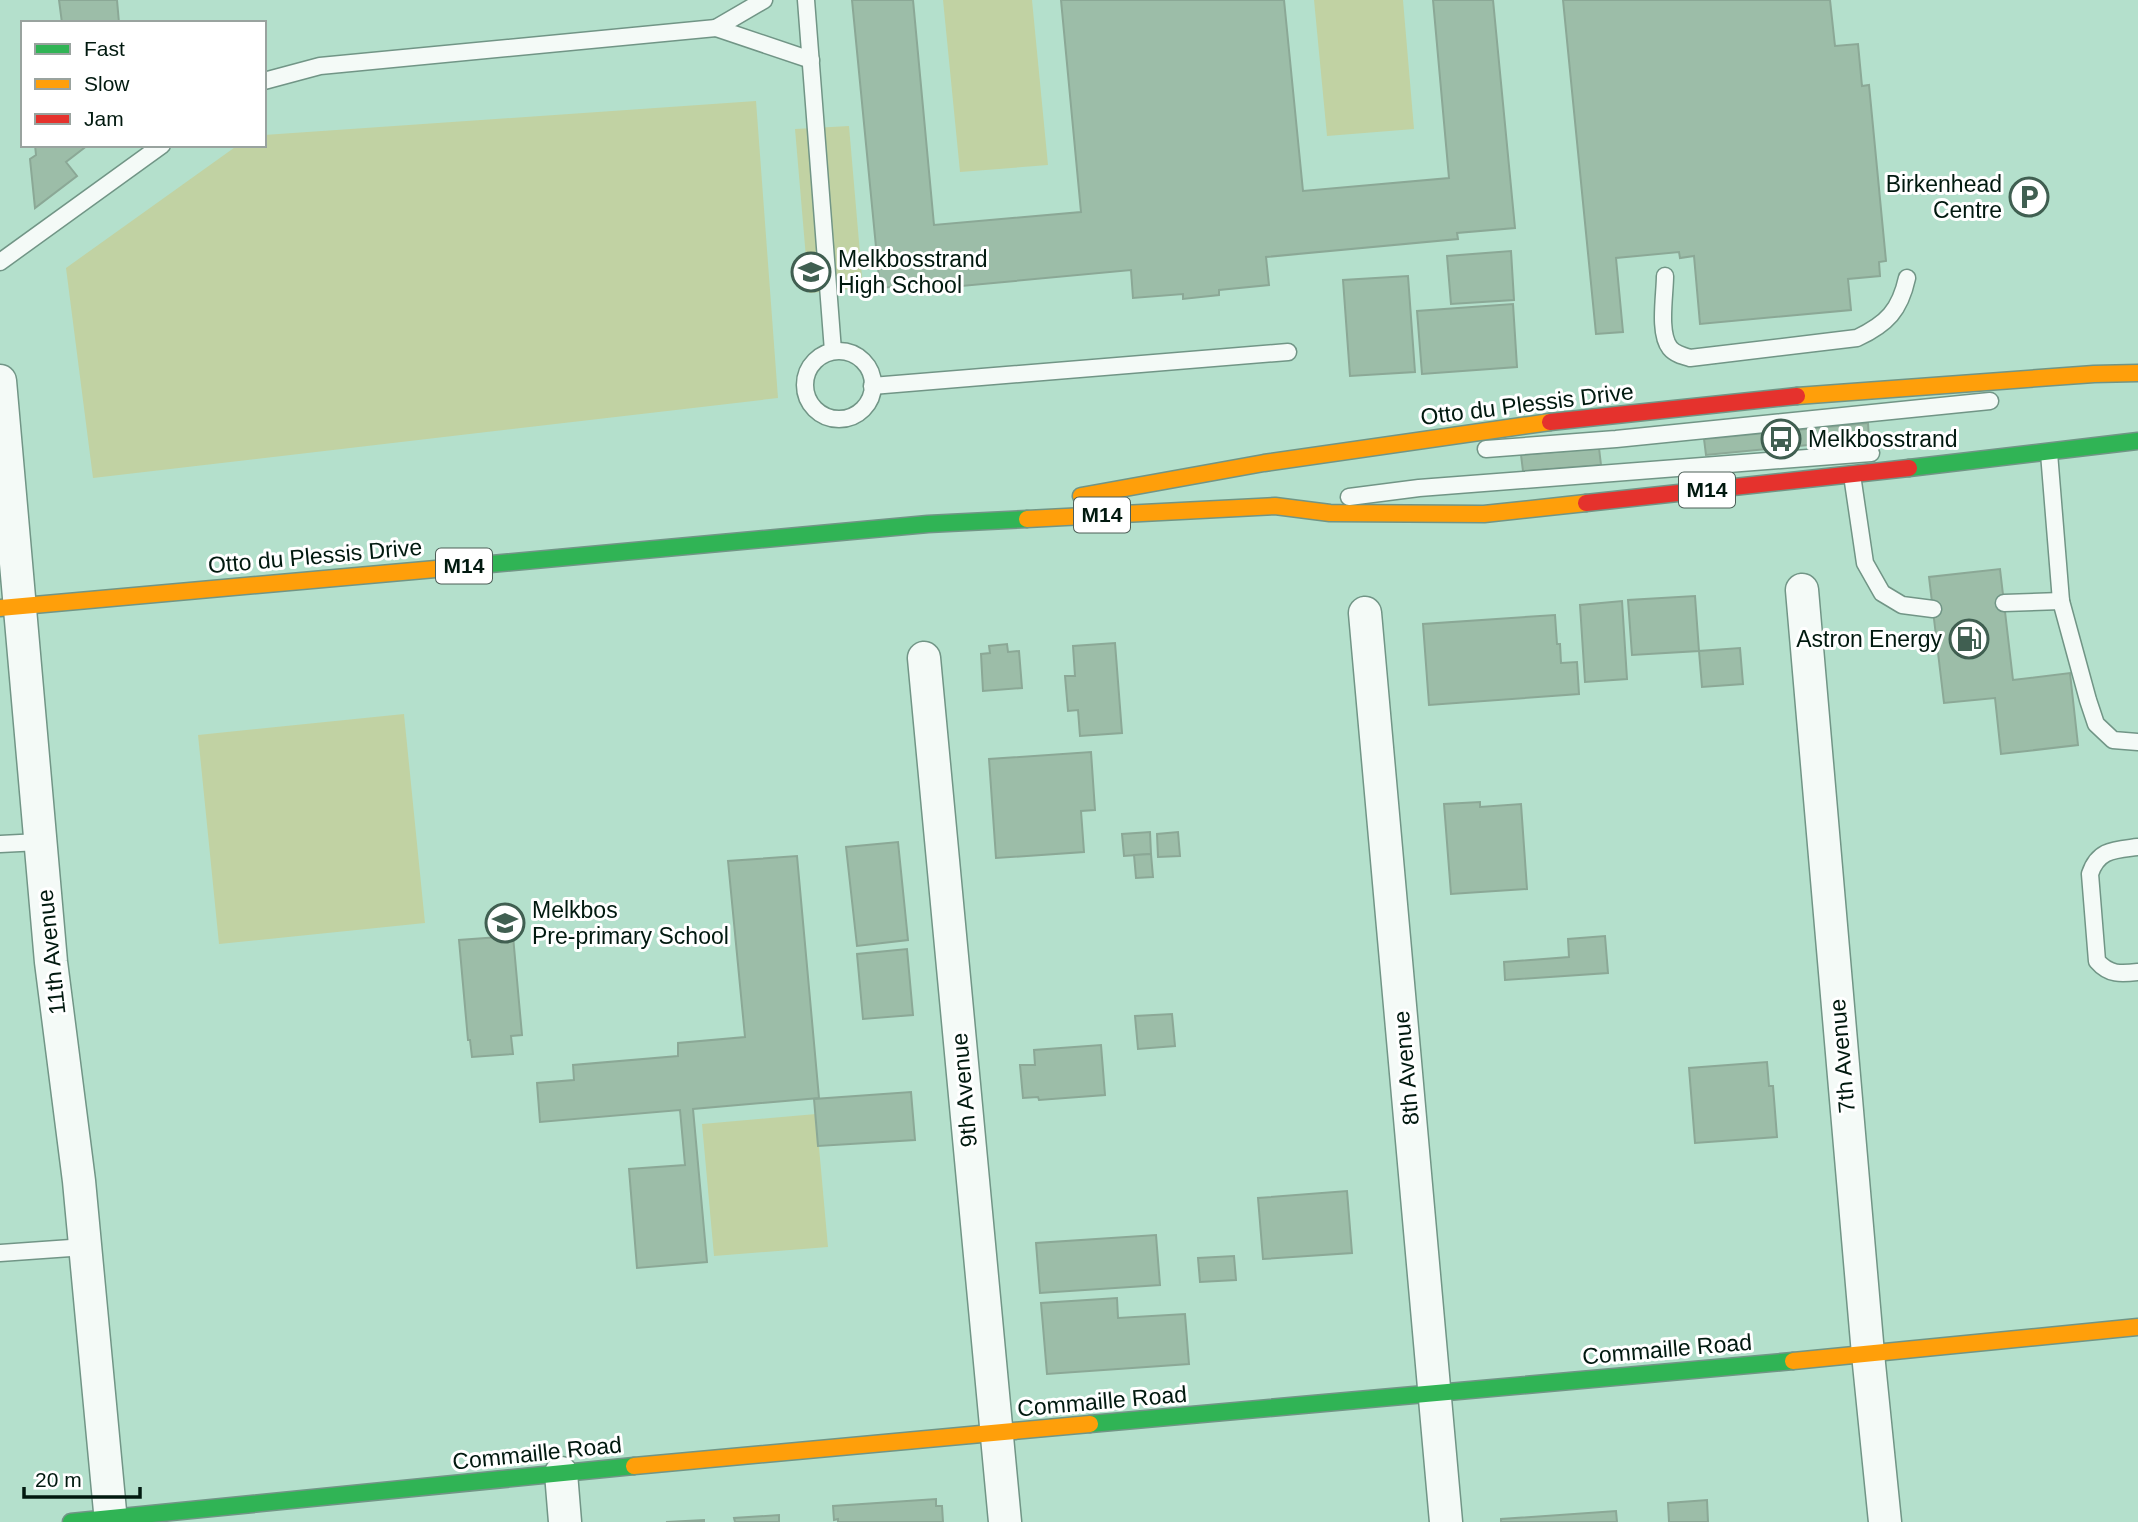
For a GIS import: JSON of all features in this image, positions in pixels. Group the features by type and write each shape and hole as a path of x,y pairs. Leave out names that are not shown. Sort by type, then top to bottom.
{"main road":[{"name":"Otto du Plessis Drive","path":"928,524 1264,463 1598,416 1808,395 2138,373"},
{"name":"Otto du Plessis Drive","path":"9,607 928,524 1275,506 1330,513 1484,514 2138,441"},
{"name":"Commaille Road","path":"71,1522 2138,1327"}],"street":[{"name":"11th Avenue","path":"0,381 9,607 40,842 51,962 79,1181 110,1520"},
{"name":"7th Avenue","path":"1802,590 1885,1522"},
{"name":"8th Avenue","path":"1365,613 1446,1522"},
{"name":"9th Avenue","path":"924,657 1005,1522"},
{"path":"561,1474 565,1522"}],"lane":[{"path":"716,28 764,0"},
{"path":"806,0 833,351"},
{"path":"266,80 320,66 716,28 811,60"},
{"path":"0,262 159,147"},
{"path":"1665,276 1663,331 1670,348 1690,358 1857,338 1878,326 1895,310 1907,278"},
{"path":"833,351 849,352 863,361 872,375 873,386 866,407 853,416 836,419 821,414 809,402 805,386 808,370 818,357 833,351"},
{"path":"873,386 1288,352"},
{"path":"2104,389 2138,384"},
{"path":"1264,463 1616,439 2012,398"},
{"path":"2071,433 2138,430"},
{"path":"1275,506 1419,488 1887,452"},
{"path":"2049,453 2061,601 2088,700 2096,724 2113,740 2138,742"},
{"path":"1852,475 1865,563 1882,593 1902,605 1933,609"},
{"path":"2004,603 2061,601"},
{"path":"0,844 40,842"},
{"path":"2138,847 2098,857 2090,874 2097,961 2111,973 2138,972"},
{"path":"0,1253 85,1248"}],"green space":[{"path":"943,0 1032,0 1048,165 960,172"},
{"path":"1314,0 1403,0 1414,129 1327,136"},
{"path":"756,101 778,398 93,478 66,268 235,147 266,147 266,135"},
{"path":"849,126 863,288 809,293 795,129"},
{"path":"404,714 425,923 219,944 198,735"},
{"path":"816,1114 828,1247 714,1256 702,1124"}],"building":[{"path":"59,0 117,0 119,21 62,21"},
{"path":"852,0 913,0 934,225 1081,212 1061,0 1284,0 1303,191 1449,178 1433,0 1493,0 1515,228 1457,233 1458,239 1266,257 1269,285 1219,290 1219,295 1183,299 1183,294 1133,298 1131,270 940,288 939,283 880,288"},
{"path":"1563,0 1830,0 1835,46 1858,44 1862,86 1869,85 1886,261 1879,262 1880,276 1848,279 1851,310 1700,324 1694,256 1680,258 1679,252 1616,258 1623,332 1596,334"},
{"path":"35,147 85,147 66,162 77,176 35,208 30,159 36,155"},
{"path":"1511,251 1514,300 1451,304 1447,256"},
{"path":"1408,276 1415,372 1350,376 1343,280"},
{"path":"1513,304 1517,367 1422,374 1417,311"},
{"path":"1868,423 1869,439 1706,455 1704,439"},
{"path":"1599,448 1601,465 1523,471 1521,455"},
{"path":"2000,569 2013,680 2070,673 2078,745 2001,754 1995,698 1944,703 1929,577"},
{"path":"1695,596 1699,651 1632,655 1628,600"},
{"path":"1622,601 1627,679 1585,682 1580,605"},
{"path":"1555,615 1561,663 1577,662 1579,694 1429,705 1423,624"},
{"path":"1115,643 1122,733 1080,736 1078,710 1068,711 1065,676 1075,676 1073,646"},
{"path":"1007,644 1008,652 1019,651 1022,688 983,691 981,654 990,653 989,646"},
{"path":"1740,648 1743,684 1702,687 1699,651"},
{"path":"1091,752 1095,810 1081,811 1084,852 996,858 989,759"},
{"path":"1480,802 1480,807 1521,804 1527,889 1451,894 1444,804"},
{"path":"1150,832 1151,854 1124,856 1122,834"},
{"path":"1178,832 1180,856 1158,857 1157,834"},
{"path":"898,842 908,940 857,946 846,847"},
{"path":"1151,854 1153,877 1136,878 1134,855"},
{"path":"797,856 819,1098 693,1109 707,1262 637,1268 629,1169 685,1165 680,1110 540,1122 537,1083 574,1080 573,1065 678,1056 678,1043 745,1037 728,861"},
{"path":"513,936 522,1035 511,1036 513,1054 472,1057 459,940"},
{"path":"1605,936 1608,973 1505,980 1504,962 1569,957 1568,939"},
{"path":"907,949 913,1015 863,1019 857,954"},
{"path":"1172,1014 1175,1046 1138,1049 1135,1016"},
{"path":"1101,1045 1105,1095 1039,1100 1038,1097 1023,1098 1020,1065 1035,1065 1034,1050"},
{"path":"1767,1062 1769,1086 1773,1086 1777,1137 1695,1143 1689,1068"},
{"path":"911,1092 915,1140 818,1146 814,1099"},
{"path":"1347,1191 1352,1253 1263,1259 1258,1198"},
{"path":"1156,1235 1160,1285 1040,1293 1036,1243"},
{"path":"1234,1256 1236,1280 1200,1282 1198,1258"},
{"path":"1117,1298 1118,1318 1185,1314 1189,1364 1047,1374 1041,1303"},
{"path":"936,1499 936,1506 942,1506 943,1522 834,1520 833,1506"},
{"path":"1707,1500 1708,1522 1669,1522 1668,1503"},
{"path":"1616,1511 1617,1522 1501,1522 1501,1519"},
{"path":"779,1515 779,1522 735,1522 734,1518"},
{"path":"704,1520 704,1522 666,1522"}],"traffic: fast":[{"path":"1909,468 2138,441"},
{"path":"458,567 928,524 1027,519"},
{"path":"1090,1424 1793,1361"},
{"path":"71,1522 634,1466"}],"traffic: slow":[{"path":"1797,396 2138,373"},
{"path":"1081,496 1264,463 1550,422"},
{"path":"1027,519 1275,506 1330,513 1484,514 1586,503"},
{"path":"0,608 458,567"},
{"path":"1793,1361 2138,1327"},
{"path":"634,1466 1090,1424"}],"traffic: jam":[{"path":"1550,422 1797,396"},
{"path":"1586,503 1909,468"}],"place":[{"name":"Birkenhead Centre","path":"2029,197"},
{"name":"Melkbosstrand High School","path":"811,272"},
{"name":"Melkbosstrand","path":"1781,439"},
{"name":"Astron Energy","path":"1969,639"},
{"name":"Melkbos Pre-primary School","path":"505,923"}]}
